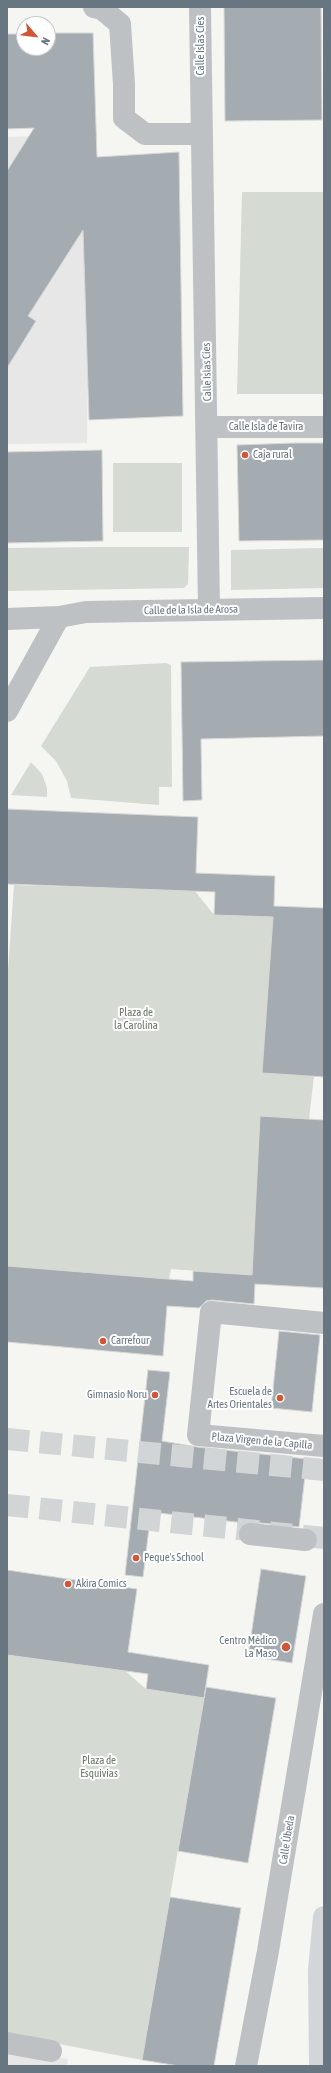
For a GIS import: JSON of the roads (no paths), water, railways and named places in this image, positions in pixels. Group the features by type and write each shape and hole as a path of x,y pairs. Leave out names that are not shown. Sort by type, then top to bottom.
{"main road":[{"path":"320,2066 319,1970 324,1917"}],"street":[{"path":"94,7 120,15 124,84 124,118 145,134 201,134"},
{"name":"Calle Islas Cíes","path":"200,7 209,610"},
{"name":"Calle Isla de Tavira","path":"207,427 324,427"},
{"name":"Calle de la Isla de Arosa","path":"7,619 59,617 86,612 324,608"},
{"path":"7,711 59,617"},
{"name":"Plaza Virgen de la Capilla","path":"324,1323 211,1312 198,1436 324,1446"},
{"path":"250,1534 306,1540"},
{"name":"Calle Úbeda","path":"246,2066 268,1951 324,1614"},
{"path":"7,2043 51,2051"}],"tunnel":[{"path":"7,1439 324,1470"},
{"path":"7,1505 324,1538"}],"place":[{"name":"Caja rural","path":"245,455"},
{"name":"Carrefour","path":"103,1341"},
{"name":"Gimnasio Noru","path":"155,1395"},
{"name":"Escuela de Artes Orientales","path":"280,1398"},
{"name":"Peque's School","path":"136,1558"},
{"name":"Akira Comics","path":"68,1584"},
{"name":"Centro Médico La Maso","path":"286,1647"}],"park label":[{"name":"Plaza de la Carolina","path":"136,1019"},
{"name":"Plaza de Esquivias","path":"99,1767"}]}
